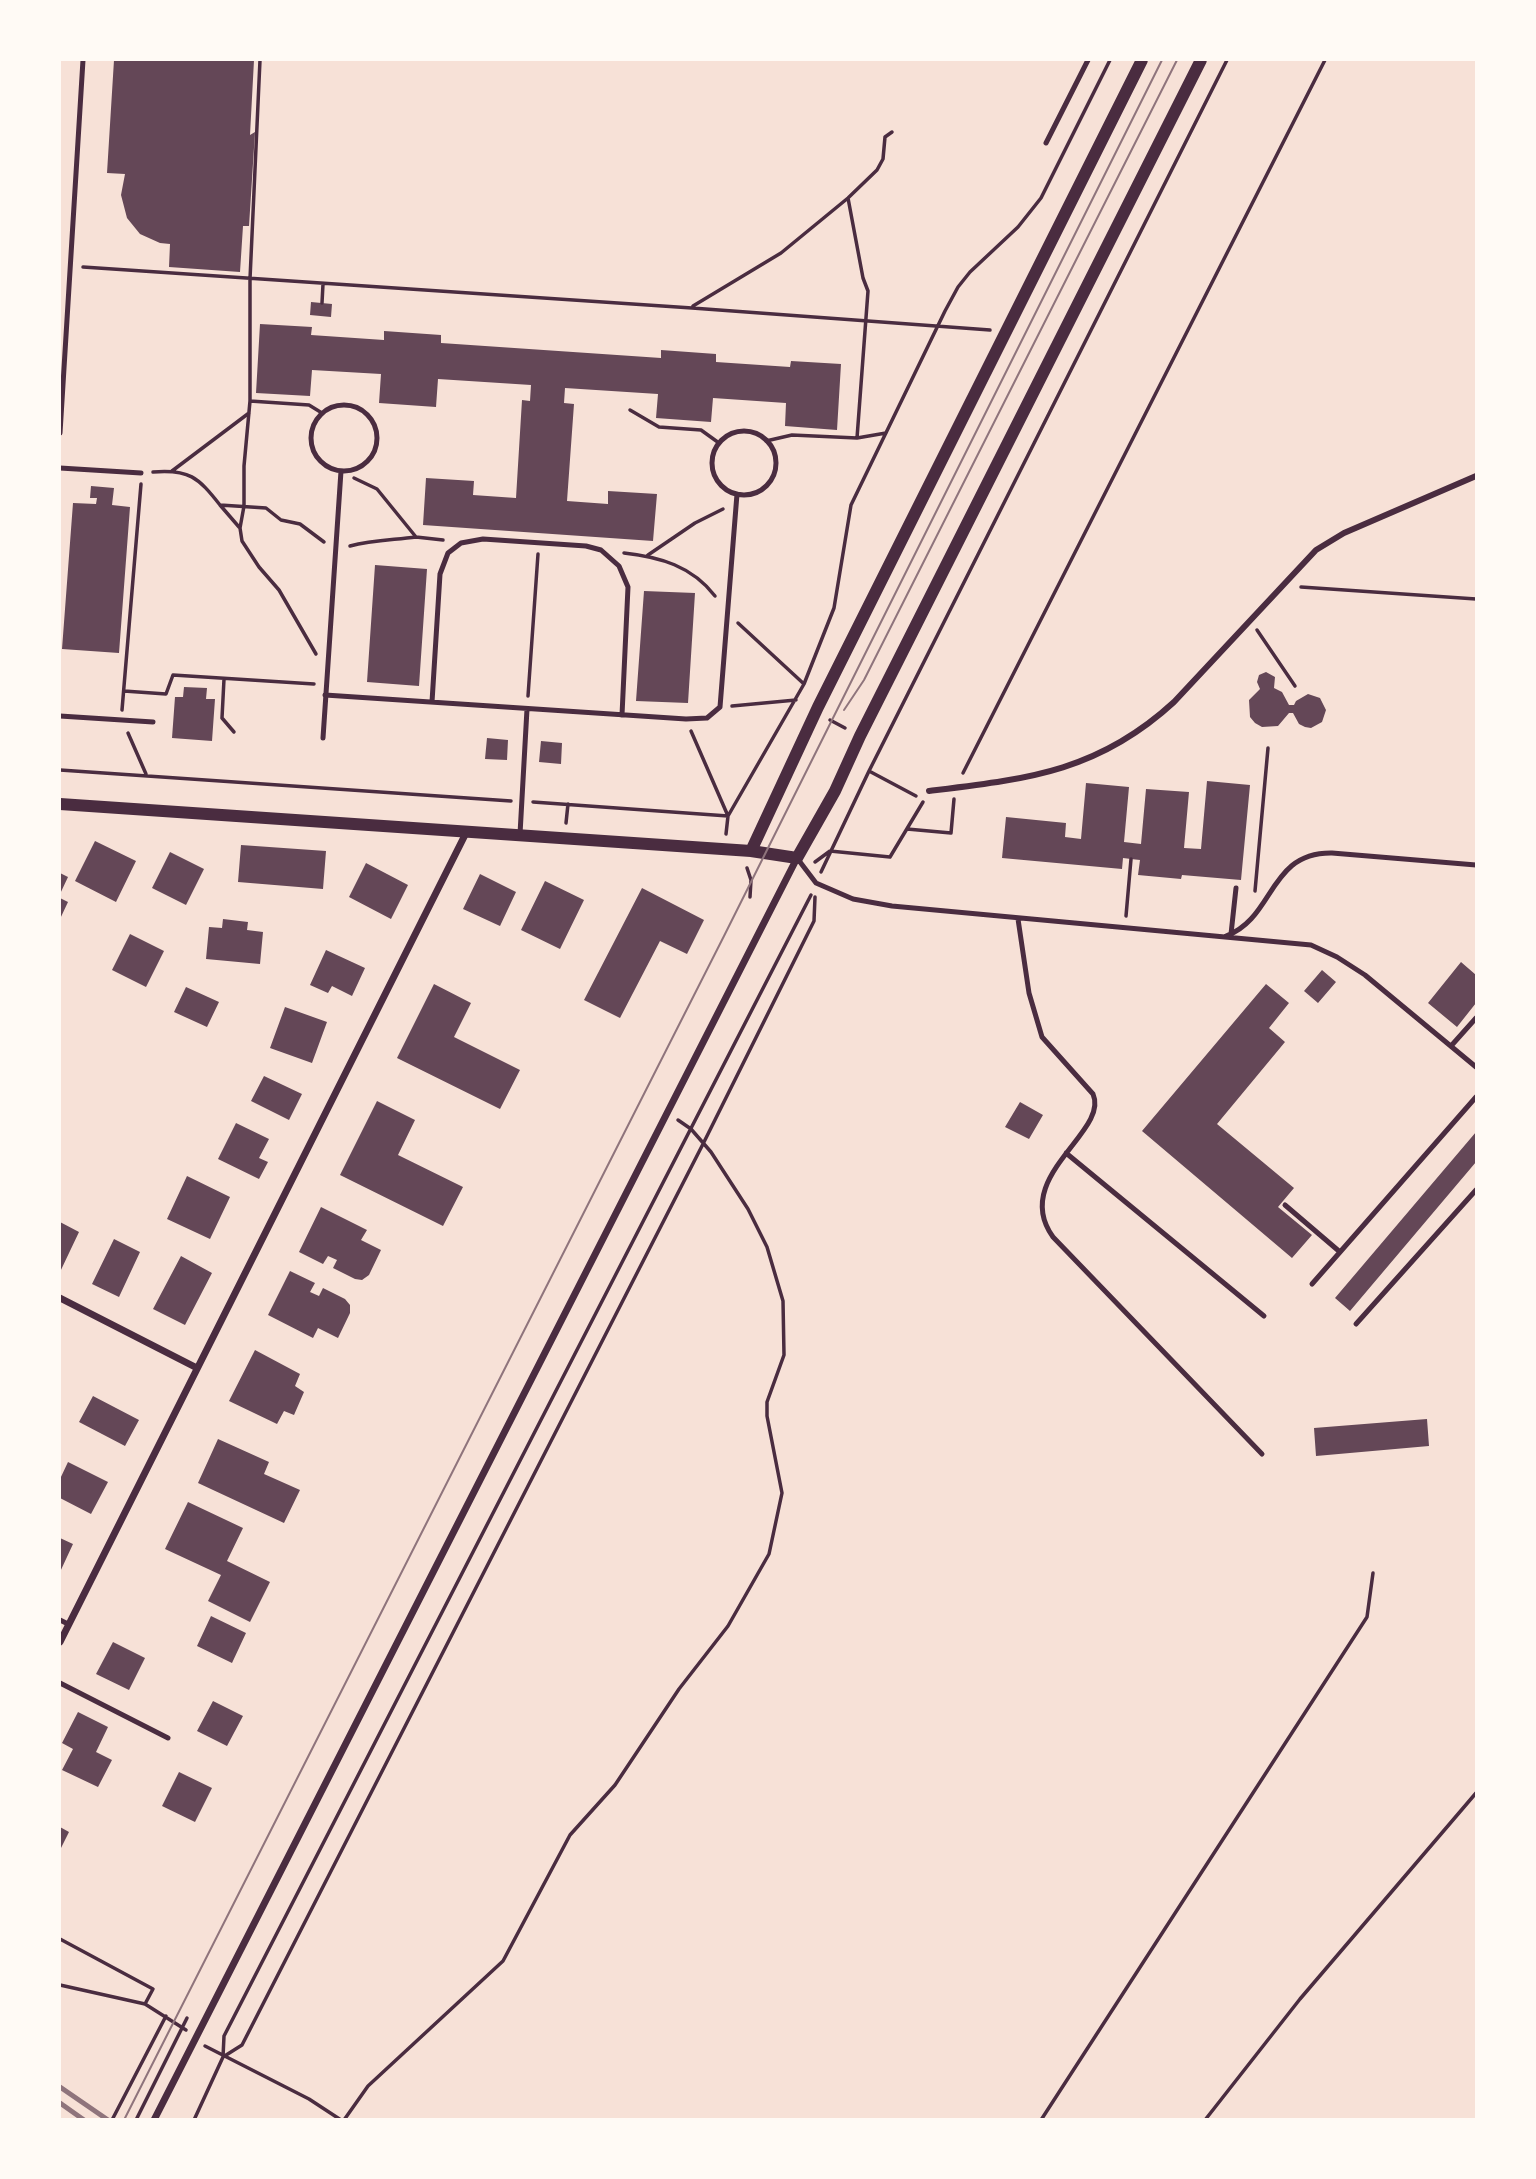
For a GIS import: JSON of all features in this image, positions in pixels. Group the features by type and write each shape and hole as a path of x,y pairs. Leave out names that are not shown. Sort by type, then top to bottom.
{"street":[{"path":"751,851 818,707 1142,60"},
{"path":"154,2119 797,858 835,791 860,736 1201,60"},
{"path":"929,791 1045,774 1082,761 1126,739 1151,723 1174,702 1308,556 1325,543 1476,476"},
{"path":"60,804 751,851 797,858"},
{"path":"60,1642 466,833"},
{"path":"60,1298 197,1368"}],"lane":[{"path":"60,433 83,60"},
{"path":"1046,143 1088,60"},
{"path":"346,405 359,408 369,416 375,427 377,440 374,452 365,463 350,471 341,471 319,460 313,449 311,436 314,424 322,413 333,407 346,405"},
{"path":"742,432 758,434 766,440 775,459 772,478 757,492 737,495 727,491 714,474 712,458 719,443 727,436 742,432"},
{"path":"60,468 141,473"},
{"path":"323,738 341,471"},
{"path":"326,695 686,719 706,718 720,708 737,495"},
{"path":"432,702 440,574 448,553 461,543 483,539 586,545 601,550 619,566 628,587 622,715"},
{"path":"520,837 527,709"},
{"path":"60,716 153,722"},
{"path":"1219,937 1231,934 1253,918 1280,876 1290,866 1310,854 1332,853 1476,865"},
{"path":"797,858 816,883 853,899 892,906 1305,944 1327,951 1354,968 1476,1067"},
{"path":"1231,934 1236,888"},
{"path":"1018,919 1029,993 1042,1037 1095,1099 1096,1106 1091,1118 1053,1172 1044,1197 1044,1219 1050,1234 1262,1454"},
{"path":"1451,1046 1476,1018"},
{"path":"1312,1284 1476,1097"},
{"path":"1066,1153 1264,1316"},
{"path":"1356,1324 1476,1190"},
{"path":"1285,1205 1340,1252"},
{"path":"60,1620 68,1624"},
{"path":"60,1683 167,1738"}],"path":[{"path":"260,60 250,279 250,401 244,466 244,506 240,528 242,541 259,567 279,590 327,674"},
{"path":"728,816 804,684 834,608 848,514 938,327 964,279 1018,227 1041,198 1110,60"},
{"path":"194,2119 223,2057 224,2036 816,883 881,746 1227,60"},
{"path":"907,829 951,833 954,788 972,758 1325,60"},
{"path":"691,307 781,253 848,198 877,170 883,159 885,137 892,132"},
{"path":"848,198 863,278 868,291 858,438"},
{"path":"70,267 691,307 1007,331"},
{"path":"322,303 323,284"},
{"path":"250,401 309,405 322,413"},
{"path":"630,410 659,427 701,430 719,443"},
{"path":"172,471 249,413"},
{"path":"766,440 792,435 858,438 886,433"},
{"path":"146,775 122,720 141,473 172,471 190,475 203,483 240,528"},
{"path":"350,471 351,477 377,489 416,537"},
{"path":"648,555 695,523 736,502"},
{"path":"220,505 266,508 281,520 300,524 336,550 370,540 391,541 416,537 461,543"},
{"path":"601,550 648,555 697,576 728,614 804,684"},
{"path":"527,709 537,561"},
{"path":"1281,586 1476,599"},
{"path":"1250,620 1295,686"},
{"path":"124,691 166,694 173,675 326,685"},
{"path":"224,679 222,718 234,732"},
{"path":"801,689 831,721 881,746"},
{"path":"720,708 796,700"},
{"path":"686,719 728,816"},
{"path":"1253,918 1268,748"},
{"path":"60,770 506,800"},
{"path":"830,851 890,857 924,800 869,771"},
{"path":"538,803 728,816"},
{"path":"1125,929 1131,859"},
{"path":"746,866 751,880 750,897"},
{"path":"223,2057 242,2045 703,1144 814,921 816,883"},
{"path":"60,1985 145,2004 166,2015 183,2027 194,2040 223,2057 309,2099 343,2119 368,2086 503,1961 570,1835 615,1785 679,1689 728,1626 769,1554 782,1493 767,1416 767,1402 784,1355 783,1301 767,1247 735,1188 703,1144 691,1129 668,1112"},
{"path":"1041,2119 1367,1617 1373,1573"},
{"path":"1205,2119 1300,1998 1476,1793"},
{"path":"60,1939 153,1989 145,2004"},
{"path":"112,2119 166,2015"},
{"path":"136,2119 187,2018"}],"building":[{"path":"114,60 254,60 250,135 255,132 249,226 243,226 240,272 169,267 170,244 160,243 140,234 127,218 121,195 125,174 107,173"},
{"path":"311,302 332,304 331,317 310,315"},
{"path":"260,324 312,327 311,335 384,340 384,331 441,335 441,343 661,358 661,350 716,354 716,362 790,367 791,361 841,364 837,430 785,426 786,403 713,398 711,422 656,418 658,394 565,388 564,403 574,404 567,501 608,504 608,491 657,494 653,541 423,525 426,478 474,481 473,495 516,498 522,400 530,401 531,385 438,379 436,407 379,403 381,374 312,370 310,396 256,393"},
{"path":"91,486 114,488 112,505 130,507 119,653 62,649 73,503 96,504 97,498 90,498"},
{"path":"375,565 427,569 419,686 367,682"},
{"path":"644,591 695,593 688,703 636,701"},
{"path":"1266,672 1275,677 1274,688 1282,692 1289,705 1294,705 1308,694 1320,698 1326,710 1322,722 1311,728 1305,727 1299,724 1293,713 1289,713 1278,726 1262,727 1255,723 1250,717 1249,700 1260,689 1257,682 1259,675"},
{"path":"184,687 207,688 206,699 215,699 212,741 172,738 175,697 183,697"},
{"path":"487,738 508,740 507,760 485,759"},
{"path":"541,741 562,743 561,764 539,762"},
{"path":"1207,781 1250,785 1241,880 1182,875 1181,879 1138,875 1140,860 1123,858 1122,869 1002,858 1006,817 1066,823 1065,837 1081,839 1086,783 1129,787 1124,842 1141,844 1146,789 1189,792 1184,848 1201,849"},
{"path":"95,841 136,861 116,902 75,881"},
{"path":"241,845 326,851 323,889 238,882"},
{"path":"170,852 204,869 186,905 152,888"},
{"path":"366,863 408,885 391,919 349,897"},
{"path":"60,873 68,877 60,894"},
{"path":"480,874 516,892 500,926 463,909"},
{"path":"545,881 584,900 560,949 521,930"},
{"path":"642,888 704,920 687,954 660,941 620,1018 584,1000"},
{"path":"60,898 68,902 60,919"},
{"path":"223,919 248,922 247,930 263,932 260,964 206,959 209,927 222,928"},
{"path":"130,934 164,951 146,987 112,970"},
{"path":"326,950 365,968 352,996 332,986 328,993 310,985"},
{"path":"1461,962 1476,975 1476,1003 1457,1027 1428,1003"},
{"path":"1322,970 1336,982 1318,1003 1304,991"},
{"path":"434,984 471,1003 454,1037 520,1070 500,1109 397,1058"},
{"path":"1266,984 1289,1003 1269,1028 1285,1042 1217,1124 1294,1188 1278,1207 1312,1235 1292,1258 1142,1131"},
{"path":"186,987 219,1002 207,1027 174,1012"},
{"path":"285,1007 327,1022 312,1063 270,1048"},
{"path":"264,1076 302,1094 289,1120 251,1101"},
{"path":"377,1101 415,1120 398,1155 463,1187 443,1226 340,1175"},
{"path":"1020,1102 1043,1115 1029,1139 1005,1127"},
{"path":"236,1123 269,1139 259,1158 268,1162 259,1179 218,1159"},
{"path":"1476,1132 1476,1162 1350,1311 1335,1298"},
{"path":"187,1176 230,1197 210,1239 167,1219"},
{"path":"321,1207 367,1230 361,1240 381,1250 369,1275 362,1280 333,1268 337,1260 328,1256 323,1264 299,1252"},
{"path":"60,1222 79,1232 60,1272"},
{"path":"114,1239 140,1252 119,1297 92,1284"},
{"path":"181,1256 212,1273 185,1325 153,1309"},
{"path":"290,1271 315,1283 310,1292 319,1296 323,1288 345,1299 350,1305 350,1313 338,1338 318,1328 313,1338 268,1315"},
{"path":"255,1350 300,1374 295,1386 304,1392 294,1415 284,1411 277,1424 229,1401"},
{"path":"93,1396 139,1420 125,1446 79,1422"},
{"path":"1427,1419 1429,1446 1316,1456 1314,1428"},
{"path":"218,1439 269,1462 264,1474 300,1490 284,1523 198,1483"},
{"path":"68,1462 108,1482 91,1514 60,1498 60,1479"},
{"path":"188,1502 243,1528 227,1561 270,1582 250,1622 208,1601 221,1575 165,1549"},
{"path":"60,1538 73,1544 60,1572"},
{"path":"211,1616 246,1633 232,1663 197,1646"},
{"path":"113,1642 145,1658 129,1690 96,1674"},
{"path":"213,1701 243,1716 227,1746 197,1731"},
{"path":"78,1712 108,1727 96,1752 112,1760 98,1787 62,1770 73,1749 62,1743"},
{"path":"179,1772 212,1788 195,1822 162,1806"},
{"path":"60,1827 69,1832 60,1850"}],"tram line":[{"path":"124,2120 724,936 1162,60"},
{"path":"844,710 864,680 1177,60"}],"railway":[{"path":"60,2087 108,2120"},
{"path":"60,2103 84,2120"}]}
